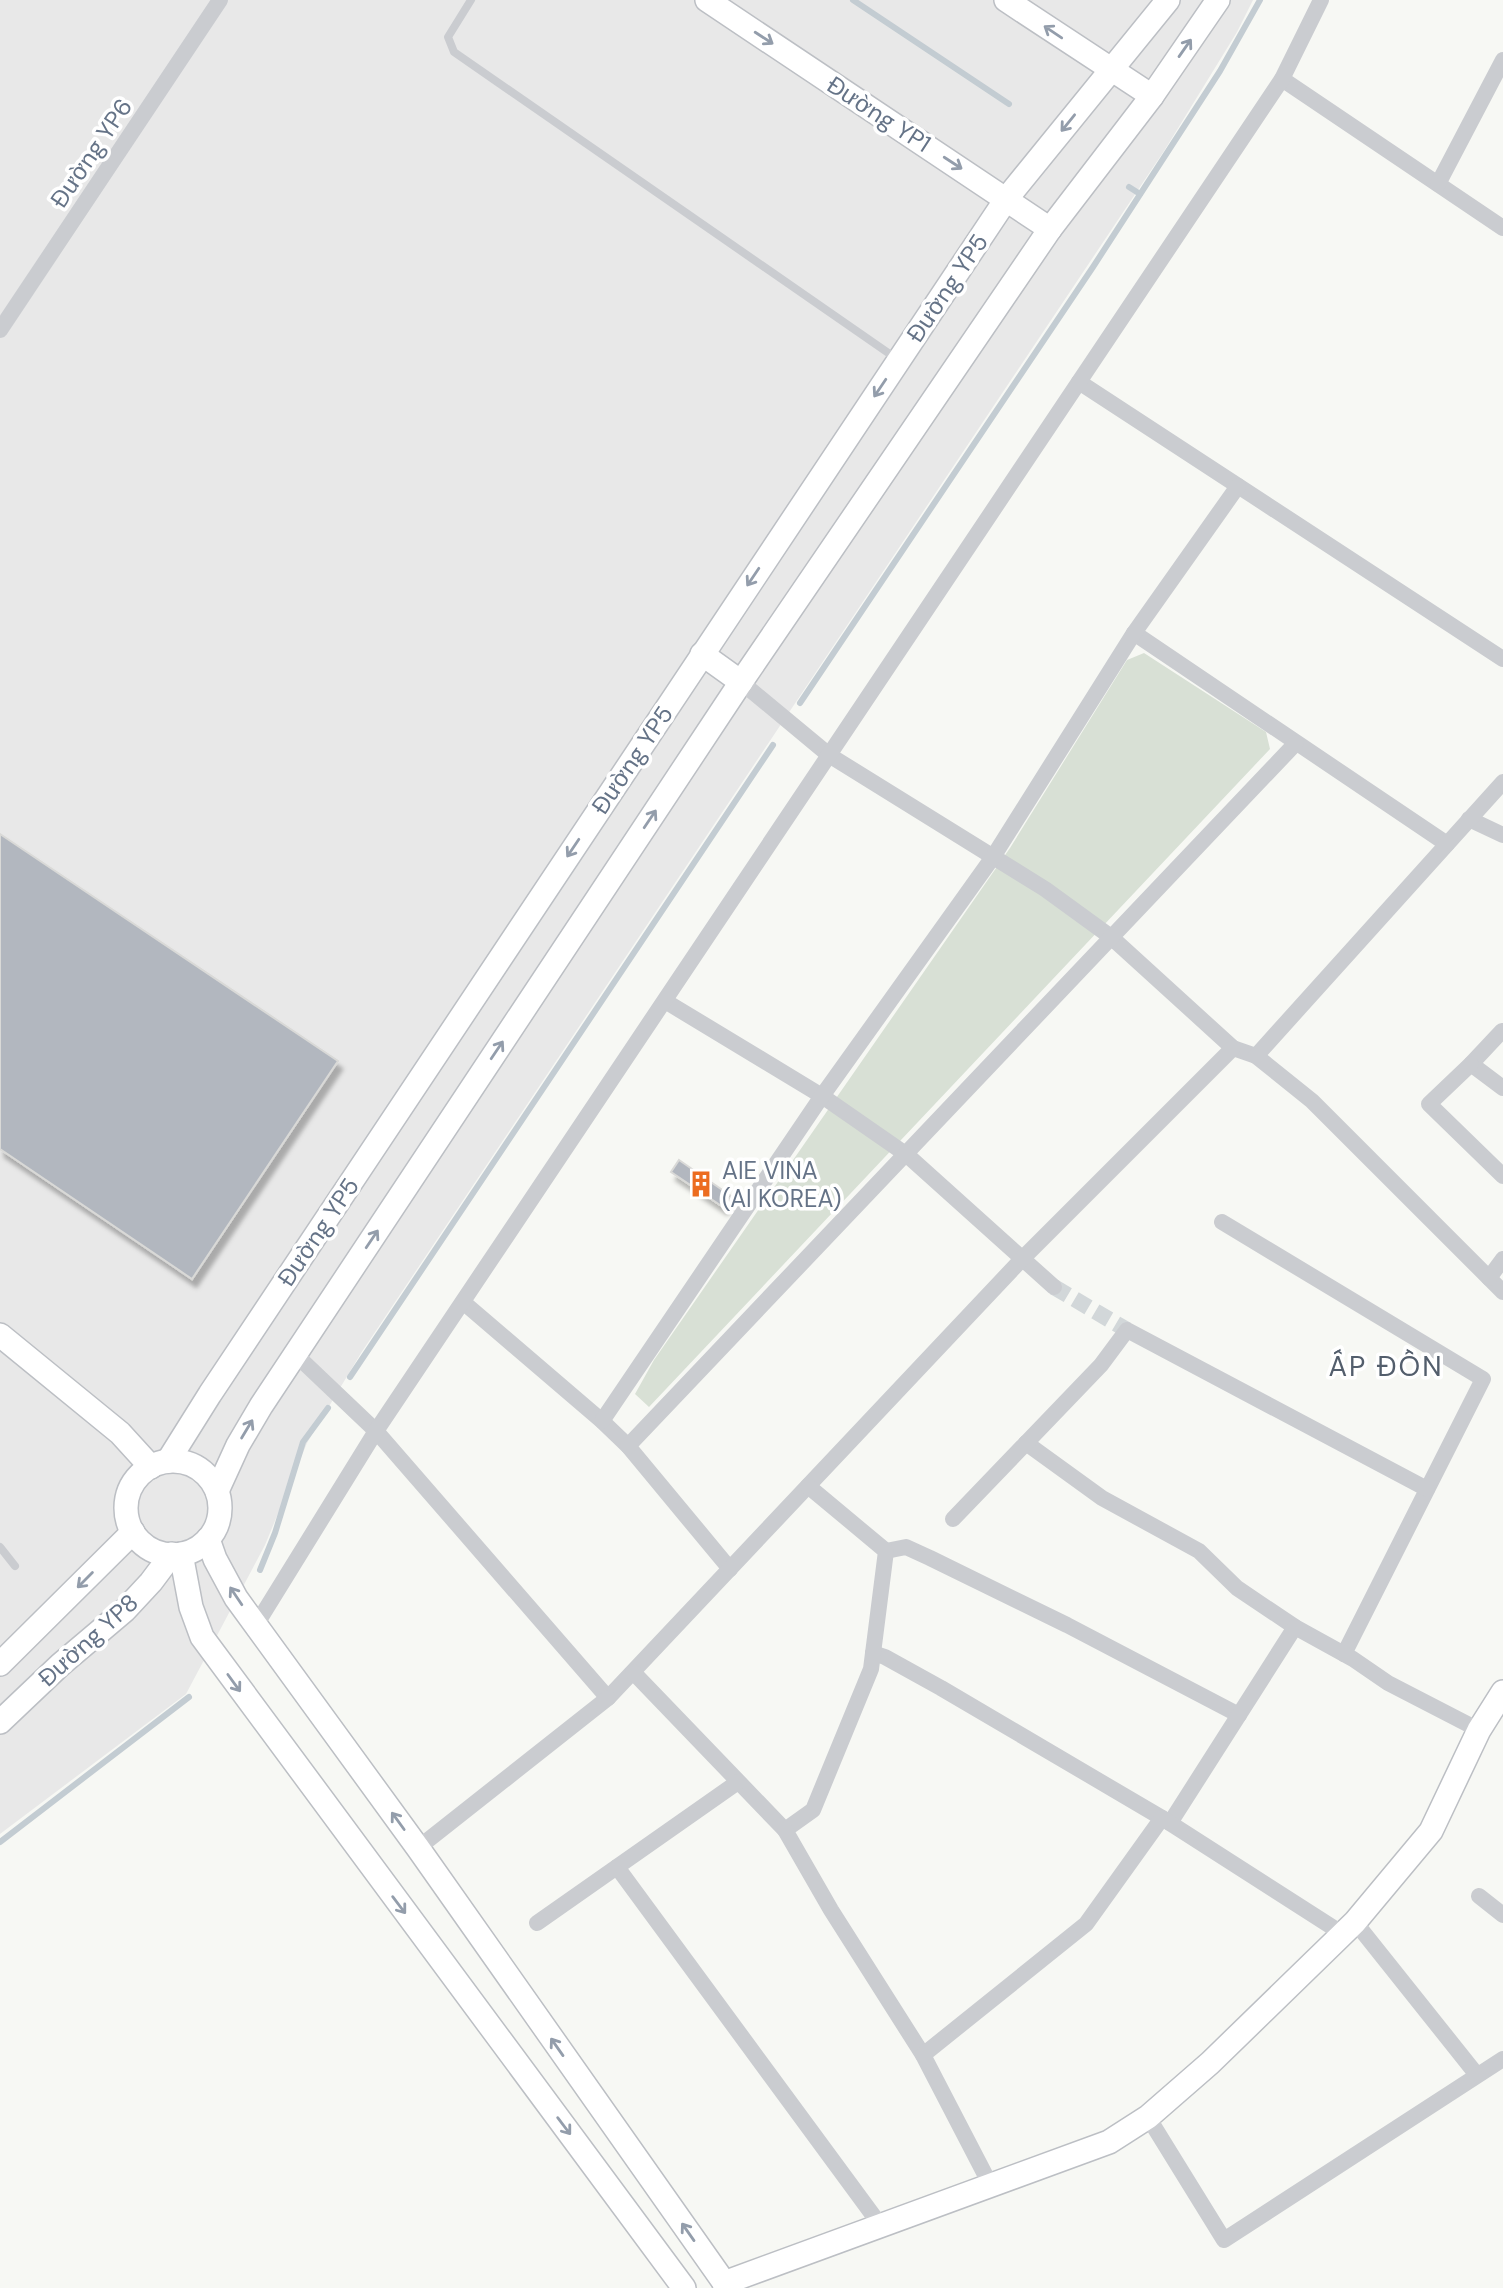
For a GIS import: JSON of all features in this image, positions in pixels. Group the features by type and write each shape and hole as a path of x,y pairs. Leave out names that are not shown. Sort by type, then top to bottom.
{"main road":[{"name":"Đường YP1","path":"707,0 1050,229"},
{"path":"1006,0 1152,96"},
{"name":"Đường YP5","path":"159,1464 210,1394 1007,198 1168,0"},
{"name":"Đường YP5","path":"217,1491 243,1436 295,1354 741,682 1050,229 1152,96 1218,0"},
{"path":"702,654 741,682"},
{"path":"0,1335 159,1464"},
{"path":"181,1461 195,1466 208,1475 217,1491 220,1503 219,1518 208,1539 192,1551 176,1554 156,1551 147,1547 133,1532 127,1512 128,1497 134,1482 159,1464 181,1461"},
{"name":"Đường YP8","path":"0,1664 133,1532"},
{"path":"208,1539 228,1585 418,1849 722,2286 1109,2142 1149,2117 1210,2063 1349,1928 1431,1831 1479,1730 1503,1692"},
{"path":"176,1554 202,1637 684,2288"},
{"name":"Đường YP8","path":"0,1722 60,1665 125,1610 176,1554"}],"street":[{"name":"Đường YP6","path":"0,330 220,0"},
{"path":"256,1625 376,1431 1282,79 1321,0"},
{"path":"1438,184 1503,61"},
{"path":"1282,79 1503,228"},
{"path":"1079,382 1503,659"},
{"path":"602,1421 822,1096 993,857 1134,634 1238,486"},
{"path":"1134,634 1447,844"},
{"path":"741,682 830,755 1045,889 1111,937 1233,1048 1256,1056 1312,1101 1503,1292"},
{"path":"628,1446 1296,743"},
{"path":"1256,1056 1503,782"},
{"path":"1469,819 1503,835"},
{"path":"665,1000 822,1096 907,1154 1054,1287"},
{"path":"1503,1031 1429,1104 1503,1176"},
{"path":"418,1849 608,1698 1022,1259 1233,1048"},
{"path":"1471,1064 1503,1088"},
{"path":"1222,1222 1483,1379 1344,1654"},
{"path":"1489,1278 1503,1259"},
{"path":"463,1302 628,1446 730,1569"},
{"path":"954,1518 1101,1365 1127,1330 1427,1489"},
{"path":"295,1354 376,1431 608,1698"},
{"path":"1026,1443 1102,1498 1199,1551 1237,1588 1295,1627 1344,1654 1388,1683 1479,1730"},
{"path":"808,1486 886,1551"},
{"path":"886,1551 906,1547 930,1558 1067,1625 1239,1715"},
{"path":"785,1830 813,1810 871,1669 886,1551"},
{"path":"923,2055 1086,1924 1166,1820 1239,1715 1295,1627"},
{"path":"873,1653 932,1682 1349,1928 1477,2075"},
{"path":"633,1672 785,1830 831,1910 923,2055 991,2186"},
{"path":"537,1923 738,1782"},
{"path":"617,1867 881,2226"},
{"path":"1479,1896 1503,1915"},
{"path":"1149,2117 1224,2240 1503,2059"}],"lane":[{"path":"471,0 448,37 454,52 899,360"},
{"path":"0,1547 15,1566"}],"shaded area":[{"path":"0,0 1253,0 1237,32 1164,151 361,1353 307,1443 265,1545 186,1694 0,1834"},
{"path":"1144,653 1266,732 1270,749 649,1407 635,1394 654,1360 1010,848 1127,660"}],"building":[{"path":"0,834 338,1061 192,1279 0,1149"},
{"name":"AIE VINA (AI KOREA)","path":"679,1160 731,1196 723,1207 671,1172"}],"waterway":[{"path":"853,0 1009,104"},
{"path":"800,703 1093,267 1220,71 1260,0"},
{"path":"1129,187 1140,194"},
{"path":"350,1377 773,745"},
{"path":"260,1570 275,1533 303,1442 328,1408"},
{"path":"0,1842 189,1697"}],"tunnel":[{"path":"1054,1287 1127,1330"}],"place":[{"name":"AIE VINA (AI KOREA)","path":"701,1184"}],"district":[{"name":"ẤP ĐỒN","path":"1386,1366"}]}
